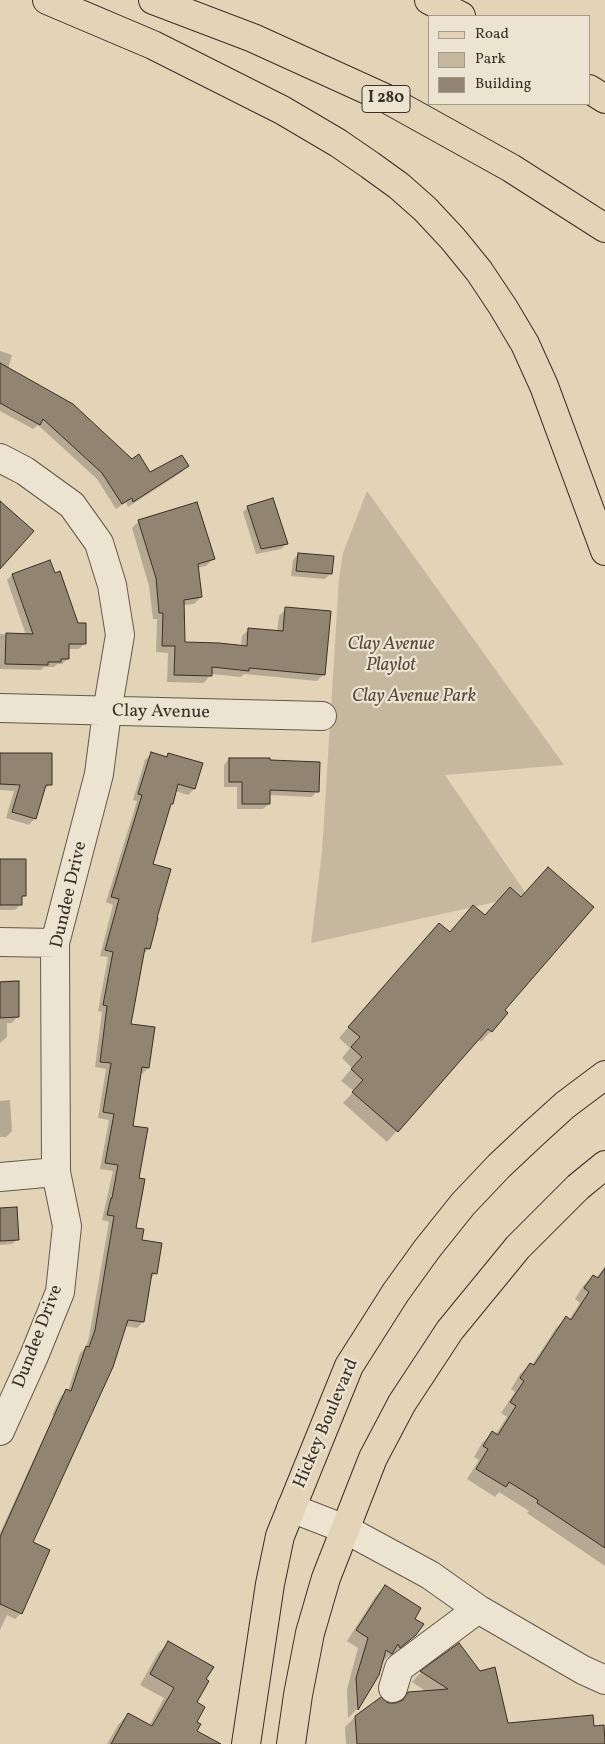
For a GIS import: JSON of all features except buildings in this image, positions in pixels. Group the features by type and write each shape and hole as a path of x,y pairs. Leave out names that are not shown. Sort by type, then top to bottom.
{"main road":[{"path":"46,0 161,49 282,110 370,164 399,186 424,209 453,239 479,271 503,306 525,344 544,386 605,551"},
{"name":"I 280","path":"153,0 253,38 385,98 512,168 605,228"},
{"path":"429,0 459,15"},
{"path":"590,77 605,84"},
{"path":"590,90 605,99"},
{"name":"Hickey Boulevard","path":"246,1744 270,1584 280,1536 349,1366 396,1292 453,1216 499,1166 555,1114 605,1075"},
{"path":"291,1744 310,1633 326,1578 373,1458 402,1403 450,1330 518,1247 578,1188 605,1165"}],"street":[{"name":"Dundee Drive","path":"0,458 25,471 72,505 99,543 112,585 120,635 106,712 99,774 56,943 56,1172 67,1226 60,1292 0,1431"},
{"name":"Clay Avenue","path":"0,708 322,716"},
{"path":"0,942 56,943"},
{"path":"0,1177 56,1172"},
{"path":"291,1508 345,1529 430,1575 478,1609 583,1670 605,1680"},
{"path":"393,1688 399,1668 478,1609"}],"green space":[{"name":"Clay Avenue Park","path":"367,491 564,765 445,775 527,895 311,943 322,852 339,579 343,553"}],"park label":[{"name":"Clay Avenue Playlot","path":"391,656"}]}
